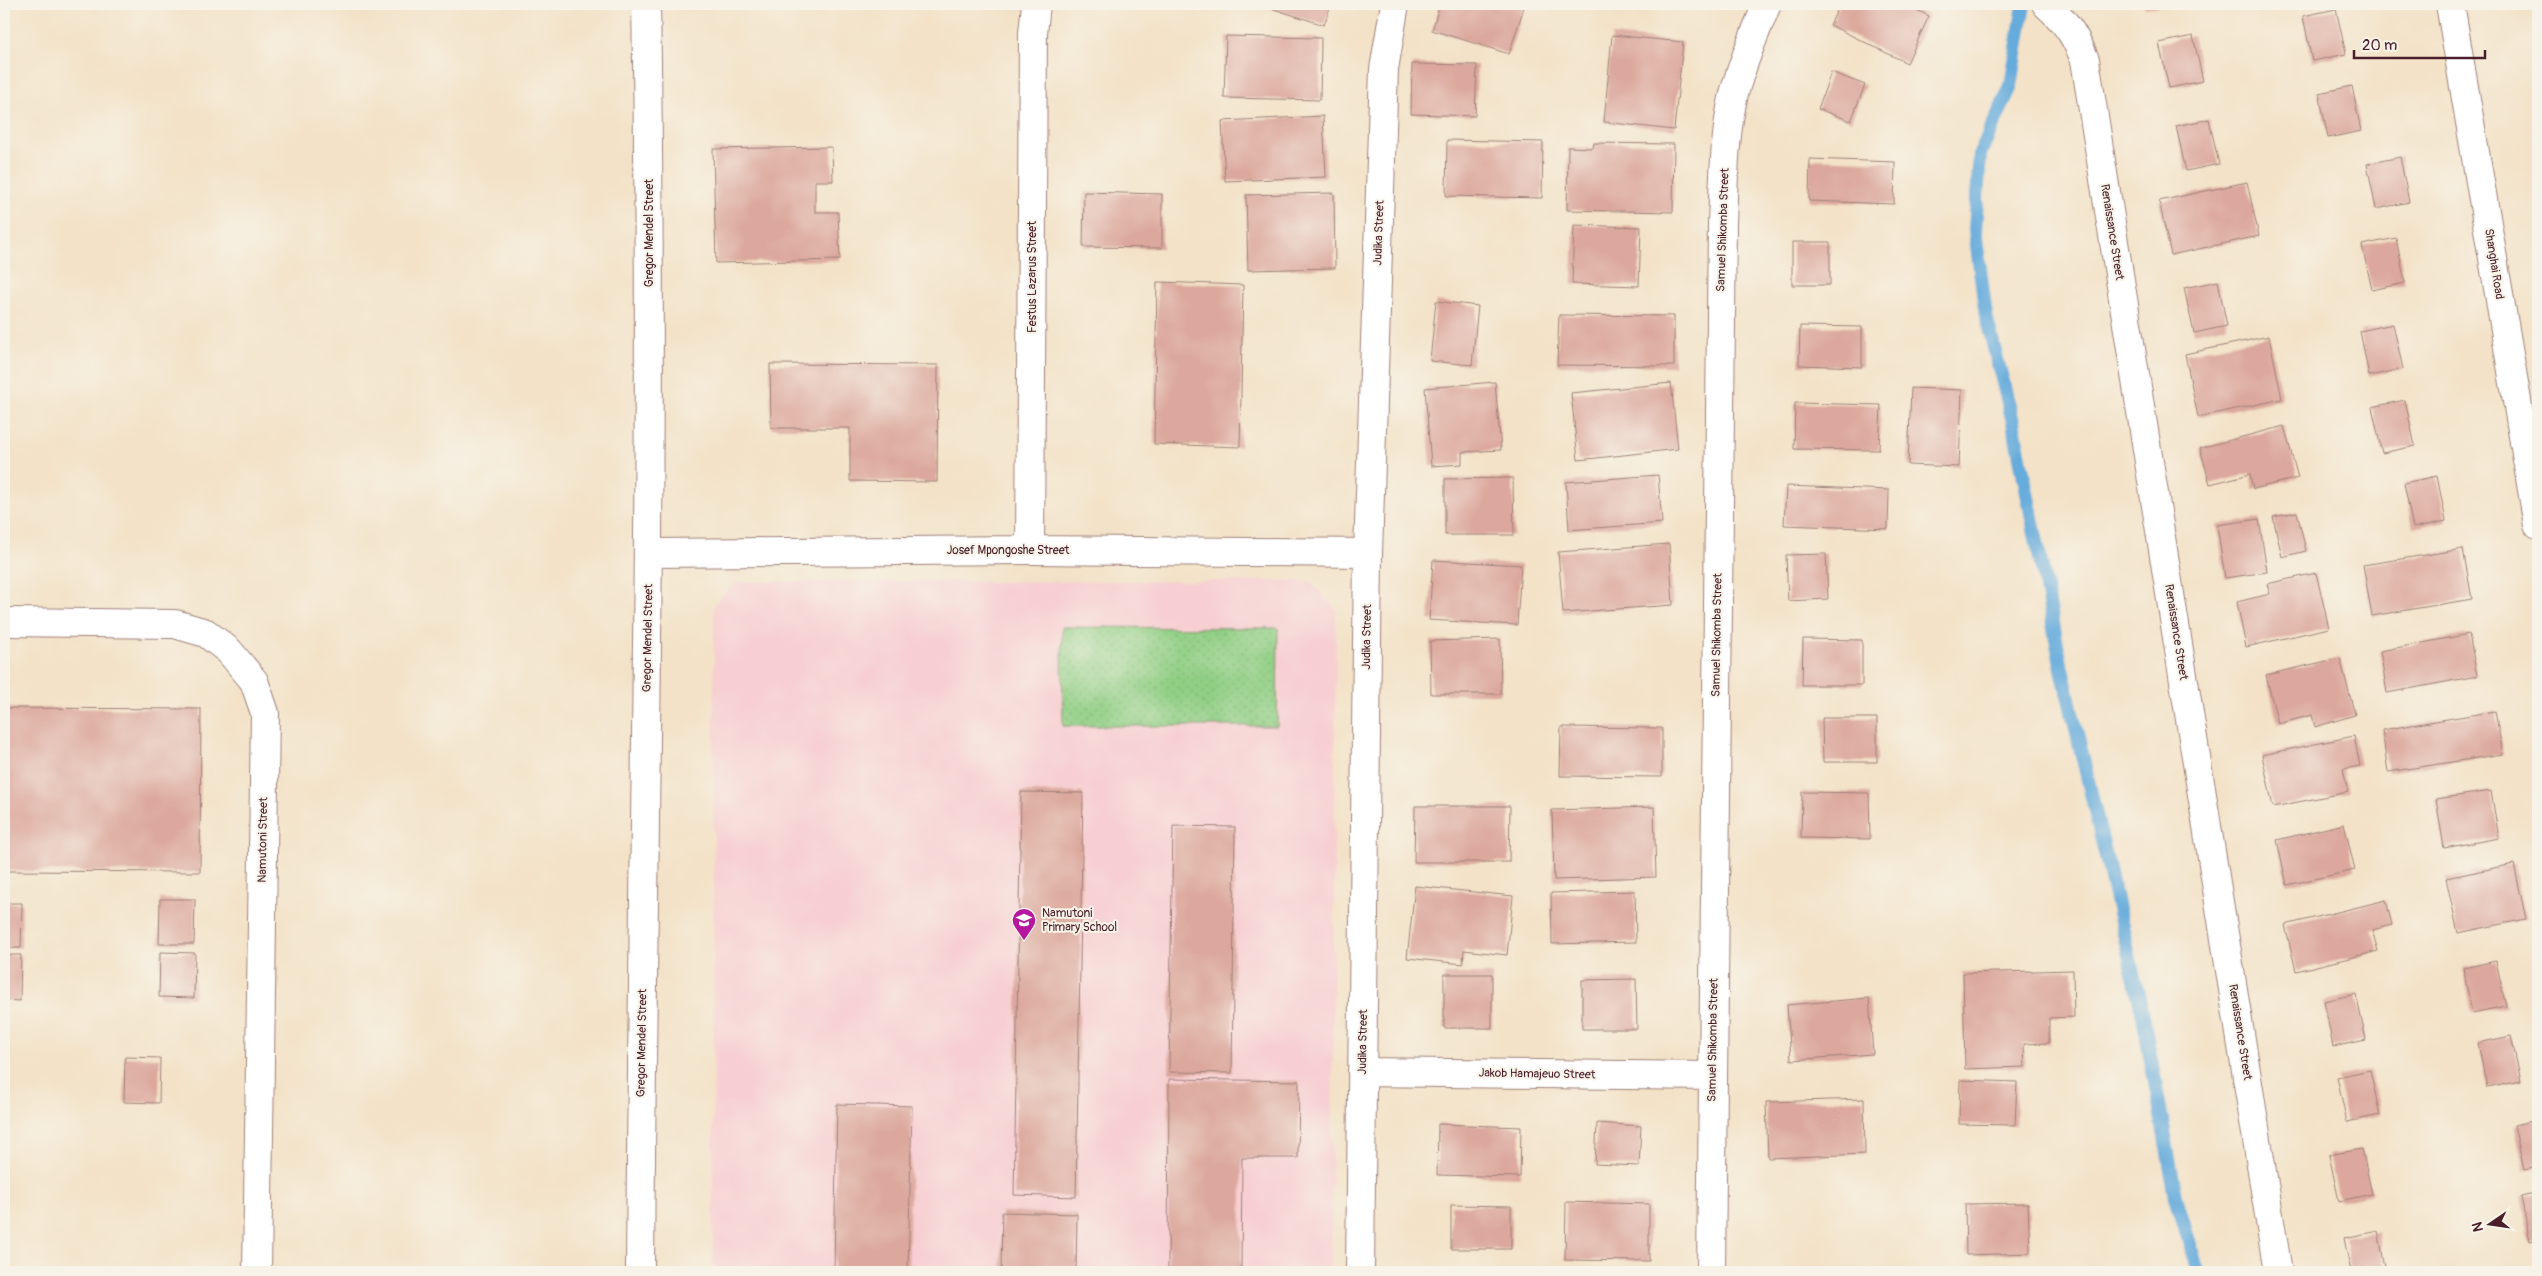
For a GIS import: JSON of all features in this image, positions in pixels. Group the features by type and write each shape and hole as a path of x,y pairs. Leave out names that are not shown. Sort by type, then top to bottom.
{"street":[{"name":"Gregor Mendel Street","path":"640,1272 649,553 649,170 646,4"},
{"name":"Festus Lazarus Street","path":"1030,550 1033,43 1036,4"},
{"name":"Judika Street","path":"1360,1272 1368,552 1384,69 1395,4"},
{"name":"Samuel Shikomba Street","path":"1711,1272 1724,186 1734,96 1740,72 1767,4"},
{"name":"Renaissance Street","path":"2046,4 2074,34 2085,60 2278,1272"},
{"name":"Shanghai Road","path":"2450,4 2538,525"},
{"name":"Josef Mpongoshe Street","path":"649,553 1030,550 1368,552"},
{"name":"Namutoni Street","path":"4,622 175,624 206,633 229,652 254,681 265,714 257,1272"},
{"name":"Jakob Hamajeuo Street","path":"1362,1072 1712,1076"}],"shaded area":[{"name":"Namutoni Primary School","path":"1310,581 1336,610 1331,1272 713,1272 714,604 736,582"}],"green space":[{"path":"1062,627 1278,628 1277,726 1063,726"}],"building":[{"path":"1258,4 1331,4 1324,25"},
{"path":"1440,4 1525,4 1509,54 1432,30"},
{"path":"1840,4 1904,4 1929,16 1907,63 1830,25"},
{"path":"2144,4 2166,4 2166,5 2145,8"},
{"path":"2257,4 2279,4 2279,5 2258,9"},
{"path":"2336,9 2346,54 2312,61 2303,16"},
{"path":"1612,35 1683,42 1674,130 1604,122"},
{"path":"1226,36 1321,38 1320,100 1224,98"},
{"path":"2193,36 2203,81 2169,88 2159,43"},
{"path":"1412,64 1477,65 1475,116 1411,114"},
{"path":"1831,72 1865,85 1851,121 1818,109"},
{"path":"2352,86 2361,131 2328,138 2319,93"},
{"path":"1323,116 1326,177 1225,181 1222,121"},
{"path":"2209,119 2219,164 2186,171 2176,126"},
{"path":"1447,140 1543,142 1542,198 1446,196"},
{"path":"1594,143 1674,144 1673,212 1567,210 1568,147 1593,148"},
{"path":"832,147 833,181 815,181 815,212 838,212 840,260 716,263 713,149"},
{"path":"2400,157 2409,202 2376,209 2367,164"},
{"path":"1810,159 1895,162 1894,204 1809,201"},
{"path":"2247,182 2259,236 2171,255 2159,201"},
{"path":"1084,192 1162,194 1162,248 1083,247"},
{"path":"1334,193 1335,268 1248,270 1246,195"},
{"path":"1574,225 1641,227 1639,286 1572,284"},
{"path":"2396,238 2405,283 2372,290 2362,245"},
{"path":"1792,242 1830,242 1830,285 1792,285"},
{"path":"2218,281 2227,326 2194,333 2184,288"},
{"path":"1157,282 1243,285 1240,447 1154,444"},
{"path":"1436,301 1478,306 1472,365 1430,361"},
{"path":"1559,315 1674,316 1674,366 1557,365"},
{"path":"2393,324 2403,369 2369,376 2360,331"},
{"path":"1800,326 1862,327 1862,367 1799,365"},
{"path":"2269,336 2282,399 2198,417 2185,354"},
{"path":"770,364 938,365 937,482 850,481 850,428 771,428"},
{"path":"1495,382 1501,450 1462,452 1462,464 1431,466 1425,388"},
{"path":"1671,383 1678,449 1578,460 1571,393"},
{"path":"1911,388 1962,390 1959,467 1908,465"},
{"path":"2405,400 2415,446 2382,453 2372,407"},
{"path":"1795,403 1881,405 1879,450 1794,449"},
{"path":"2284,426 2298,478 2253,489 2250,474 2210,484 2200,448"},
{"path":"1658,475 1662,523 1569,530 1566,482"},
{"path":"2437,476 2446,521 2413,528 2404,483"},
{"path":"1513,478 1514,535 1445,535 1445,479"},
{"path":"1786,486 1889,490 1888,529 1784,525"},
{"path":"2297,512 2306,551 2282,557 2273,517"},
{"path":"2259,519 2267,572 2225,578 2217,525"},
{"path":"1669,544 1673,605 1563,613 1558,552"},
{"path":"2463,549 2472,599 2372,616 2363,565"},
{"path":"1826,554 1828,599 1788,601 1786,555"},
{"path":"1433,560 1521,565 1517,625 1429,620"},
{"path":"2316,573 2329,628 2246,647 2237,602 2270,594 2267,584"},
{"path":"2469,634 2477,676 2387,693 2380,651"},
{"path":"1500,639 1501,694 1431,694 1430,641"},
{"path":"1803,639 1862,640 1862,685 1802,685"},
{"path":"2340,658 2355,715 2315,727 2312,715 2278,724 2266,675"},
{"path":"4,708 201,709 200,872 4,871"},
{"path":"2495,711 2503,754 2388,772 2382,730"},
{"path":"1822,718 1877,718 1877,762 1823,762"},
{"path":"1561,727 1662,728 1662,777 1560,776"},
{"path":"2354,736 2360,766 2343,769 2348,792 2273,807 2262,755"},
{"path":"2491,791 2499,838 2444,848 2436,799"},
{"path":"1021,792 1083,793 1076,1197 1014,1195"},
{"path":"1802,792 1869,793 1870,839 1801,838"},
{"path":"1415,806 1510,806 1509,862 1414,862"},
{"path":"1654,807 1656,877 1554,880 1552,810"},
{"path":"2344,824 2355,870 2287,885 2277,840"},
{"path":"1173,826 1235,827 1232,1073 1169,1072"},
{"path":"2514,864 2526,919 2458,933 2446,878"},
{"path":"1415,886 1513,896 1507,955 1464,950 1463,964 1407,958"},
{"path":"1635,891 1636,942 1552,944 1551,893"},
{"path":"160,899 195,899 194,944 159,944"},
{"path":"2386,900 2392,925 2372,930 2378,951 2296,971 2285,925"},
{"path":"4,903 22,903 21,948 4,948"},
{"path":"160,952 195,953 194,998 159,997"},
{"path":"4,955 21,955 20,1001 4,1000"},
{"path":"2496,961 2506,1006 2472,1013 2463,968"},
{"path":"2073,970 2074,1017 2049,1018 2049,1043 2024,1044 2025,1067 1965,1069 1963,973"},
{"path":"1444,974 1492,974 1492,1028 1444,1028"},
{"path":"1636,979 1637,1029 1582,1029 1582,980"},
{"path":"2356,994 2366,1040 2333,1047 2324,1001"},
{"path":"1869,998 1873,1054 1791,1060 1787,1005"},
{"path":"2511,1036 2521,1081 2487,1088 2478,1043"},
{"path":"125,1057 160,1058 159,1103 124,1102"},
{"path":"2370,1070 2380,1115 2347,1122 2337,1077"},
{"path":"1169,1079 1299,1081 1298,1158 1242,1158 1241,1272 1168,1272"},
{"path":"1960,1080 2017,1082 2015,1125 1959,1124"},
{"path":"1864,1099 1865,1154 1768,1158 1766,1102"},
{"path":"837,1104 912,1106 908,1272 834,1272"},
{"path":"2538,1120 2538,1167 2524,1170 2514,1125"},
{"path":"1597,1123 1641,1126 1639,1166 1595,1164"},
{"path":"1438,1124 1521,1127 1520,1177 1437,1175"},
{"path":"2362,1149 2372,1194 2339,1201 2329,1155"},
{"path":"2538,1193 2538,1240 2530,1242 2521,1197"},
{"path":"1566,1202 1649,1204 1649,1261 1565,1260"},
{"path":"2028,1203 2030,1253 1966,1255 1965,1204"},
{"path":"1451,1205 1511,1206 1511,1249 1451,1249"},
{"path":"1002,1212 1077,1214 1076,1272 1001,1272"},
{"path":"2378,1231 2386,1272 2351,1272 2344,1238"},
{"path":"1651,1268 1682,1269 1682,1272 1651,1272"}],"waterway":[{"path":"2024,4 2011,86 1980,154 1975,230 1986,316 2013,422 2062,669 2142,1011 2176,1197 2198,1272"}],"place":[{"name":"Namutoni Primary School","path":"1024,941"}]}
